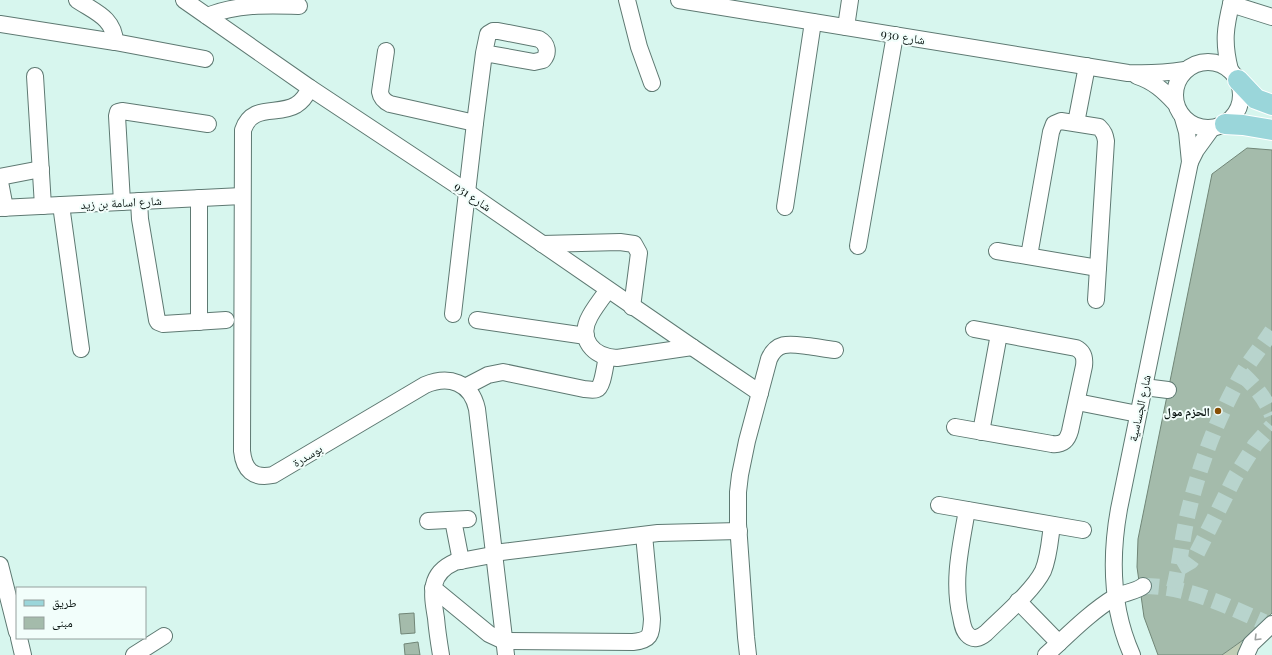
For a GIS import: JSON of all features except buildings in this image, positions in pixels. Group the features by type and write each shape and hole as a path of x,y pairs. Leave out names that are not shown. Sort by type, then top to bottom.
{"main road":[{"path":"1234,75 1256,99 1272,105"},
{"path":"1219,126 1243,125 1272,130"}],"street":[{"path":"77,0 107,20 114,33 115,42"},
{"name":"شارع 931","path":"184,0 310,88 467,192 692,348 760,393"},
{"path":"627,0 639,47 652,83"},
{"name":"شارع 930","path":"679,0 1128,73 1147,74 1185,70"},
{"path":"846,27 850,0"},
{"path":"1225,28 1215,46 1200,62 1185,70 1176,85 1175,103 1183,118 1196,127 1219,126 1234,116 1240,104 1241,92 1226,49 1225,28 1231,2 1272,17"},
{"path":"207,16 222,10 239,7 299,6"},
{"path":"785,207 813,22"},
{"path":"0,24 115,42 205,59"},
{"path":"858,246 895,35"},
{"path":"386,51 380,92 386,102 475,123"},
{"path":"453,314 484,53"},
{"path":"1200,62 1216,62 1234,75"},
{"path":"1076,123 1087,66"},
{"name":"شارع 930","path":"1128,73 1146,79 1162,89 1175,103"},
{"path":"35,76 43,206"},
{"name":"بوسدرة","path":"310,88 297,105 256,114 247,120 243,130 242,451 243,462 246,468 260,476 273,475 434,381 447,380 459,384 465,388"},
{"path":"122,202 118,112 122,111 208,124"},
{"name":"شارع الجساسية","path":"1183,118 1187,132 1190,162"},
{"path":"1029,256 1052,128 1054,124 1061,121 1099,128 1103,131 1105,136 1096,300"},
{"name":"شارع الجساسية","path":"1132,655 1123,632 1113,581 1116,524 1190,162 1196,150 1219,126"},
{"path":"0,176 41,169"},
{"path":"0,182 2,208"},
{"name":"شارع اسامة بن زيد","path":"2,208 242,196"},
{"path":"198,198 198,322"},
{"path":"139,201 156,320 163,324 226,320"},
{"path":"61,205 80,349"},
{"path":"542,244 620,242 634,244 639,253 632,306"},
{"path":"998,250 1098,268"},
{"path":"608,290 590,316 586,326 586,336 590,346 597,353 607,357 617,358 692,348"},
{"path":"477,320 586,336"},
{"path":"955,427 1052,444 1061,444 1065,442 1069,435 1077,402 1084,361 1084,356 1079,350 1071,347 974,329"},
{"path":"981,432 999,334"},
{"path":"748,655 738,531 740,475 747,441 769,359 778,347 790,344 835,350"},
{"path":"505,648 477,409 473,397 465,388 488,375 503,372 584,389 596,390 600,387 602,382 607,357"},
{"path":"1144,387 1168,390"},
{"path":"1077,402 1138,414"},
{"path":"939,505 1084,530"},
{"path":"967,510 956,586 957,604 965,631 968,636 974,638 980,638 1035,583 1042,571 1046,559 1052,525"},
{"path":"428,521 461,519 461,561"},
{"path":"441,655 433,588 437,577 450,565 461,561 492,555 494,553 644,535 738,531"},
{"path":"505,648 643,641 649,636 652,630 644,535"},
{"path":"0,565 16,628"},
{"path":"1046,655 1090,615 1115,597 1126,592 1140,589 1143,586 1140,584 1123,581 1113,581"},
{"path":"433,588 489,634 496,638 505,648"},
{"path":"1018,601 1060,643"},
{"path":"1246,655 1251,644 1269,623"},
{"path":"134,655 164,636"},
{"path":"18,639 23,655"}],"green space":[{"path":"1242,641 1239,655 1222,655"}],"tunnel":[{"path":"1174,588 1188,513 1210,442 1217,424 1242,374 1272,331"},
{"path":"1242,374 1259,393 1272,415"},
{"path":"1179,568 1191,561 1197,553 1235,477 1255,445 1272,426"},
{"path":"1143,586 1175,589 1190,593 1220,603 1264,622"}],"place":[{"name":"الحزم مول","path":"1218,411"}]}
